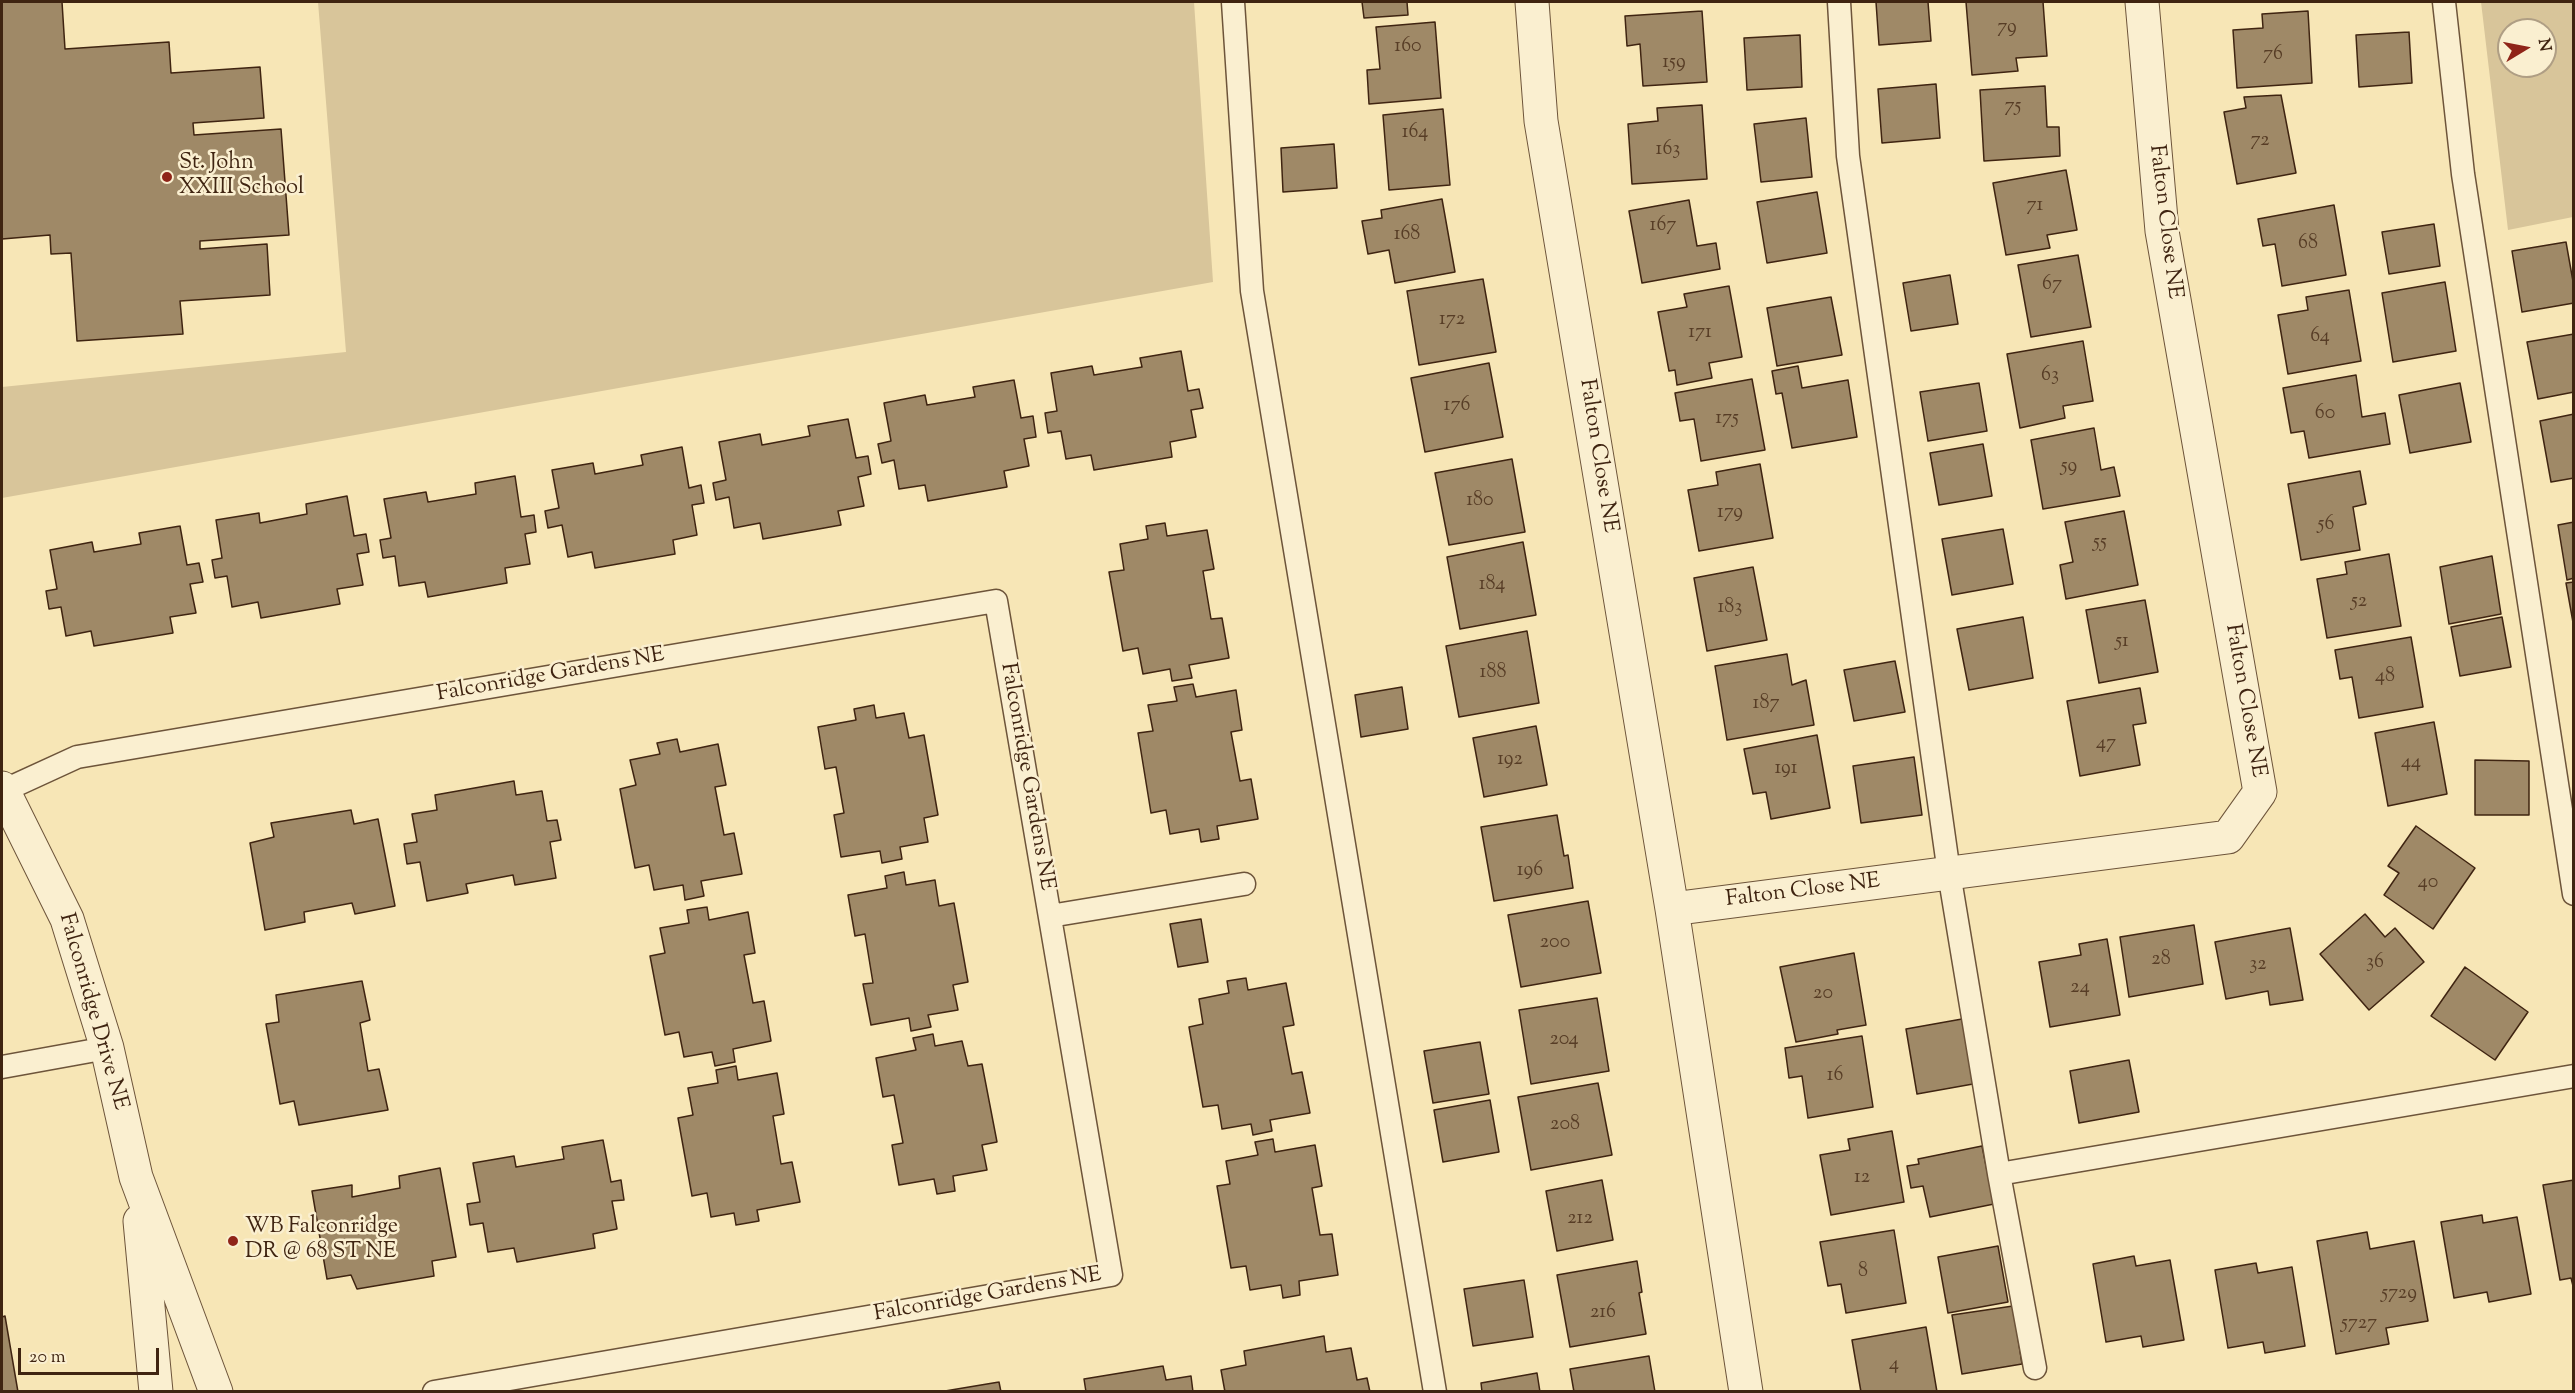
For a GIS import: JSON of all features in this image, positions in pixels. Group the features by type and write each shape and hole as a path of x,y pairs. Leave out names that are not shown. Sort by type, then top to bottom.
{"street":[{"name":"Falton Close NE","path":"1532,2 1540,121 1672,909 1746,1392"},
{"name":"Falton Close NE","path":"1672,909 2228,837 2260,792 2162,231 2142,2"},
{"name":"Falconridge Drive NE","path":"2,790 67,919 107,1048 136,1177 156,1392"},
{"name":"Falconridge Drive NE","path":"136,1177 216,1392"}],"lane":[{"path":"1233,2 1252,291 1435,1392"},
{"path":"1839,2 1848,156 1949,873 1999,1174 2035,1368"},
{"path":"2444,2 2463,174 2574,894"},
{"name":"Falconridge Gardens NE","path":"2,790 76,757 996,601 1111,1275 434,1392"},
{"path":"1050,916 1244,884"},
{"path":"2,1066 107,1048"},
{"path":"1999,1174 2574,1076"}],"shaded area":[{"path":"318,2 1194,2 1213,282 2,498 2,387 346,352"},
{"path":"2481,2 2573,2 2573,217 2508,230"}],"building":[{"path":"2,2 62,2 65,49 169,42 171,73 260,67 264,118 193,123 194,135 281,129 289,235 200,241 200,249 267,244 270,295 180,301 183,334 77,341 71,253 51,254 50,235 2,239"},
{"path":"1362,2 1407,2 1408,15 1364,18"},
{"path":"1876,2 1928,2 1931,41 1879,45"},
{"path":"1966,2 2043,2 2047,56 2016,58 2018,71 1972,75"},
{"path":"1702,11 1707,82 1643,86 1640,44 1627,46 1625,16"},
{"path":"2308,11 2312,83 2237,88 2233,30 2263,28 2262,14"},
{"path":"1435,22 1441,98 1369,104 1367,70 1380,69 1376,27"},
{"path":"2409,32 2412,83 2359,87 2356,35"},
{"path":"1800,35 1802,87 1747,90 1744,38"},
{"path":"1936,84 1940,138 1882,143 1878,89"},
{"path":"2045,86 2047,127 2059,127 2060,156 1984,161 1980,90"},
{"path":"2281,95 2296,173 2237,184 2224,112 2246,108 2244,97"},
{"path":"1702,105 1707,179 1632,184 1628,124 1658,121 1657,108"},
{"path":"1443,109 1450,185 1389,190 1383,115"},
{"path":"1806,118 1812,177 1761,182 1754,124"},
{"path":"1334,144 1337,188 1283,192 1281,148"},
{"path":"2066,170 2077,230 2047,235 2050,248 2006,255 1993,183"},
{"path":"1817,192 1827,253 1767,263 1757,202"},
{"path":"1442,199 1455,272 1395,283 1389,250 1368,254 1362,221 1382,218 1381,210"},
{"path":"1689,200 1697,246 1716,243 1720,269 1642,283 1629,211"},
{"path":"2334,205 2346,275 2282,286 2275,244 2263,246 2258,219"},
{"path":"2434,224 2440,266 2389,274 2382,232"},
{"path":"2566,242 2574,287 2574,303 2522,312 2512,251"},
{"path":"2078,255 2091,327 2031,337 2018,265"},
{"path":"1950,275 1958,324 1911,331 1903,283"},
{"path":"1483,279 1496,352 1419,365 1407,291"},
{"path":"2445,282 2456,351 2393,362 2382,293"},
{"path":"1729,286 1742,357 1709,363 1712,378 1677,385 1675,370 1669,371 1658,312 1687,307 1684,294"},
{"path":"2349,290 2361,361 2288,374 2278,315 2308,310 2306,297"},
{"path":"1831,297 1842,355 1777,366 1767,308"},
{"path":"2574,334 2574,392 2538,399 2527,342"},
{"path":"2083,341 2093,401 2063,406 2065,418 2020,428 2007,354"},
{"path":"1181,351 1188,391 1199,389 1203,408 1191,410 1196,437 1170,442 1172,457 1094,470 1091,455 1066,459 1061,431 1048,433 1045,413 1057,411 1051,373 1092,366 1094,375 1142,367 1140,358"},
{"path":"1489,363 1503,437 1425,452 1411,378"},
{"path":"1798,366 1802,388 1848,380 1857,437 1792,448 1782,393 1776,394 1772,371"},
{"path":"2356,375 2362,417 2385,413 2390,444 2309,458 2304,431 2291,433 2283,388"},
{"path":"1752,379 1765,450 1701,461 1694,419 1680,421 1675,393"},
{"path":"1014,380 1021,418 1033,416 1036,437 1024,439 1029,466 1004,471 1007,487 928,501 925,485 899,489 894,460 882,463 878,444 891,441 884,403 925,395 927,405 975,397 973,387"},
{"path":"1979,383 1987,431 1928,441 1920,392"},
{"path":"2460,383 2471,442 2410,453 2399,395"},
{"path":"2574,414 2574,478 2551,482 2540,421"},
{"path":"848,419 856,458 868,456 871,474 858,477 864,506 838,511 841,525 763,539 760,523 734,528 729,497 716,500 713,483 726,480 719,442 760,434 762,445 810,436 808,426"},
{"path":"2094,428 2101,470 2114,467 2120,496 2043,509 2031,440"},
{"path":"1983,444 1992,496 1939,505 1930,453"},
{"path":"682,447 689,488 701,485 704,503 692,505 697,535 673,540 675,554 595,568 592,552 568,557 562,525 548,528 545,511 559,508 552,470 593,463 595,474 643,465 641,455"},
{"path":"1512,459 1525,532 1449,545 1435,473"},
{"path":"1760,464 1773,538 1699,551 1688,490 1718,485 1716,472"},
{"path":"2360,471 2366,504 2353,507 2360,550 2301,560 2288,484"},
{"path":"515,476 521,517 534,515 536,532 525,534 530,564 505,568 507,583 428,597 425,582 399,586 395,556 383,558 380,540 391,538 384,499 426,492 428,502 476,494 475,483"},
{"path":"347,496 354,536 366,534 369,552 357,554 363,585 337,589 340,604 261,618 258,602 232,607 227,576 215,578 212,560 222,558 216,520 259,513 260,523 307,514 306,504"},
{"path":"2124,511 2138,585 2066,599 2060,565 2073,562 2065,522"},
{"path":"2574,522 2574,578 2567,580 2558,525"},
{"path":"1165,523 1167,536 1207,530 1214,569 1203,571 1211,619 1222,618 1229,658 1189,665 1192,678 1172,681 1170,669 1143,674 1138,648 1123,651 1109,572 1124,570 1120,544 1148,539 1146,526"},
{"path":"180,526 187,565 199,563 203,582 190,584 196,613 170,617 173,633 94,646 91,631 66,636 61,607 49,609 46,591 57,589 50,550 92,542 94,552 141,544 139,533"},
{"path":"2003,529 2013,584 1952,595 1942,539"},
{"path":"1523,542 1536,615 1460,629 1447,557"},
{"path":"2389,554 2401,626 2327,638 2317,579 2347,574 2345,562"},
{"path":"2492,556 2501,614 2449,624 2440,567"},
{"path":"1753,567 1767,640 1707,651 1694,578"},
{"path":"2574,582 2574,628 2566,583"},
{"path":"2145,600 2158,672 2099,683 2086,610"},
{"path":"2023,617 2033,678 1969,690 1957,629"},
{"path":"2502,617 2511,667 2460,676 2451,627"},
{"path":"1527,631 1539,703 1459,717 1446,646"},
{"path":"2411,637 2423,707 2359,718 2352,677 2340,679 2335,650"},
{"path":"1787,654 1792,685 1806,680 1814,725 1727,740 1715,666"},
{"path":"1895,661 1905,712 1854,721 1844,670"},
{"path":"1193,684 1196,697 1236,690 1242,730 1231,732 1240,781 1251,779 1258,819 1217,826 1219,839 1201,842 1199,829 1170,834 1166,810 1151,813 1138,733 1153,731 1148,705 1177,701 1174,687"},
{"path":"1402,687 1408,729 1361,737 1355,695"},
{"path":"2140,688 2146,723 2133,725 2140,765 2080,776 2067,701"},
{"path":"874,705 876,718 904,713 909,738 924,735 938,815 924,818 928,842 900,847 902,859 882,863 880,851 841,857 834,815 844,813 836,767 825,769 818,727 856,720 854,709"},
{"path":"2434,722 2447,794 2388,806 2375,733"},
{"path":"1536,726 1547,785 1484,797 1473,738"},
{"path":"1817,735 1830,808 1771,819 1766,792 1753,794 1744,749"},
{"path":"677,739 680,752 718,744 726,785 715,787 724,835 734,833 742,874 701,881 704,896 685,900 683,885 654,890 649,865 635,868 620,789 636,785 630,760 660,754 657,743"},
{"path":"1914,757 1922,815 1861,823 1853,766"},
{"path":"2475,760 2529,761 2529,815 2475,815"},
{"path":"514,781 516,795 542,791 547,821 557,820 561,840 550,842 556,878 515,885 513,875 466,884 468,893 427,901 420,862 407,864 404,844 417,842 412,814 437,810 435,795"},
{"path":"351,810 354,824 378,819 395,906 355,914 352,903 304,912 305,922 265,930 250,843 274,837 271,823"},
{"path":"1557,815 1564,856 1568,855 1573,888 1494,901 1481,827"},
{"path":"2416,826 2475,868 2433,929 2384,895 2399,873 2388,866"},
{"path":"904,872 906,885 935,880 939,906 954,903 968,982 953,985 958,1010 928,1015 931,1027 911,1031 909,1018 871,1025 863,984 873,983 865,934 855,936 848,895 887,888 885,876"},
{"path":"1588,901 1601,973 1521,987 1508,915"},
{"path":"707,907 709,920 748,912 755,953 744,955 753,1003 764,1001 771,1041 733,1049 735,1062 715,1066 712,1052 684,1057 679,1032 665,1035 650,956 665,953 660,928 689,923 687,910"},
{"path":"2365,914 2385,937 2395,928 2424,962 2369,1010 2320,954"},
{"path":"1201,919 1208,962 1178,967 1170,924"},
{"path":"2194,925 2203,984 2129,997 2120,937"},
{"path":"2290,928 2303,1000 2270,1005 2268,991 2226,999 2215,942"},
{"path":"2107,939 2120,1015 2050,1027 2039,962 2081,955 2079,944"},
{"path":"1854,953 1866,1025 1837,1030 1838,1034 1796,1042 1780,967"},
{"path":"2465,967 2528,1012 2495,1060 2431,1016"},
{"path":"1246,978 1248,990 1286,983 1294,1025 1283,1027 1292,1074 1302,1072 1310,1113 1270,1120 1272,1131 1253,1135 1251,1124 1222,1129 1218,1105 1203,1107 1189,1027 1203,1024 1199,999 1229,993 1227,981"},
{"path":"362,981 370,1020 360,1023 368,1071 379,1069 388,1110 299,1125 294,1101 280,1104 266,1024 279,1022 276,995"},
{"path":"1597,998 1609,1071 1531,1084 1519,1010"},
{"path":"1962,1019 1973,1084 1917,1094 1906,1029"},
{"path":"933,1034 935,1046 962,1041 968,1066 982,1064 997,1142 982,1145 987,1170 953,1176 955,1191 937,1194 934,1179 899,1185 892,1145 903,1143 894,1095 883,1097 876,1058 916,1050 913,1038"},
{"path":"1862,1036 1873,1107 1808,1118 1802,1076 1789,1078 1785,1048"},
{"path":"1480,1042 1489,1094 1433,1103 1424,1051"},
{"path":"2129,1060 2139,1112 2079,1123 2070,1071"},
{"path":"736,1066 738,1080 777,1073 784,1114 773,1116 781,1164 792,1162 800,1202 757,1210 759,1221 736,1225 734,1213 711,1217 707,1193 692,1196 678,1118 693,1115 688,1088 718,1083 716,1070"},
{"path":"1598,1083 1612,1155 1531,1170 1518,1097"},
{"path":"1490,1100 1499,1152 1443,1162 1434,1110"},
{"path":"1892,1131 1904,1202 1831,1215 1820,1155 1850,1150 1848,1139"},
{"path":"1273,1139 1275,1152 1315,1145 1322,1186 1312,1188 1320,1235 1332,1234 1338,1275 1299,1281 1300,1295 1283,1298 1281,1285 1250,1290 1246,1266 1231,1268 1217,1186 1230,1184 1226,1161 1258,1155 1255,1142"},
{"path":"603,1140 611,1182 621,1180 624,1200 612,1201 617,1229 593,1234 595,1248 517,1262 514,1248 488,1252 483,1223 470,1225 467,1204 480,1202 473,1163 514,1156 516,1167 564,1159 562,1147"},
{"path":"1982,1146 1994,1204 1930,1217 1923,1186 1911,1188 1907,1166 1919,1164 1918,1159"},
{"path":"440,1168 456,1257 432,1261 434,1276 357,1289 351,1275 327,1279 312,1191 352,1185 352,1197 400,1188 399,1176"},
{"path":"1602,1180 1613,1240 1557,1251 1546,1191"},
{"path":"2574,1180 2574,1290 2571,1278 2560,1280 2543,1185"},
{"path":"2482,1215 2483,1223 2517,1217 2531,1294 2489,1302 2487,1292 2454,1298 2441,1222"},
{"path":"1894,1230 1906,1303 1846,1313 1841,1284 1828,1286 1820,1242"},
{"path":"2367,1232 2370,1249 2414,1241 2428,1321 2386,1328 2389,1344 2336,1354 2317,1241"},
{"path":"1998,1246 2008,1302 1948,1313 1938,1257"},
{"path":"2134,1256 2136,1266 2170,1260 2184,1340 2143,1347 2141,1336 2106,1342 2093,1264"},
{"path":"1637,1261 1642,1292 1639,1293 1646,1334 1570,1347 1557,1275"},
{"path":"2256,1263 2258,1273 2292,1267 2305,1346 2265,1353 2263,1342 2228,1348 2215,1270"},
{"path":"1524,1280 1533,1337 1473,1346 1464,1289"},
{"path":"2013,1306 2022,1364 1962,1374 1952,1315"},
{"path":"5,1316 18,1392 2,1392 2,1317"},
{"path":"1926,1327 1937,1392 1861,1392 1852,1340"},
{"path":"1324,1336 1326,1352 1351,1348 1357,1380 1367,1378 1370,1392 1225,1392 1221,1370 1246,1365 1244,1351"},
{"path":"1649,1356 1655,1392 1574,1392 1570,1369"},
{"path":"1163,1366 1166,1380 1191,1376 1193,1392 1086,1392 1084,1379"},
{"path":"1537,1373 1540,1392 1482,1392 1481,1383"},
{"path":"999,1382 1001,1392 939,1392"}],"place":[{"name":"St. John XXIII School","path":"167,177"},
{"name":"WB Falconridge DR @ 68 ST NE","path":"233,1241"}]}
